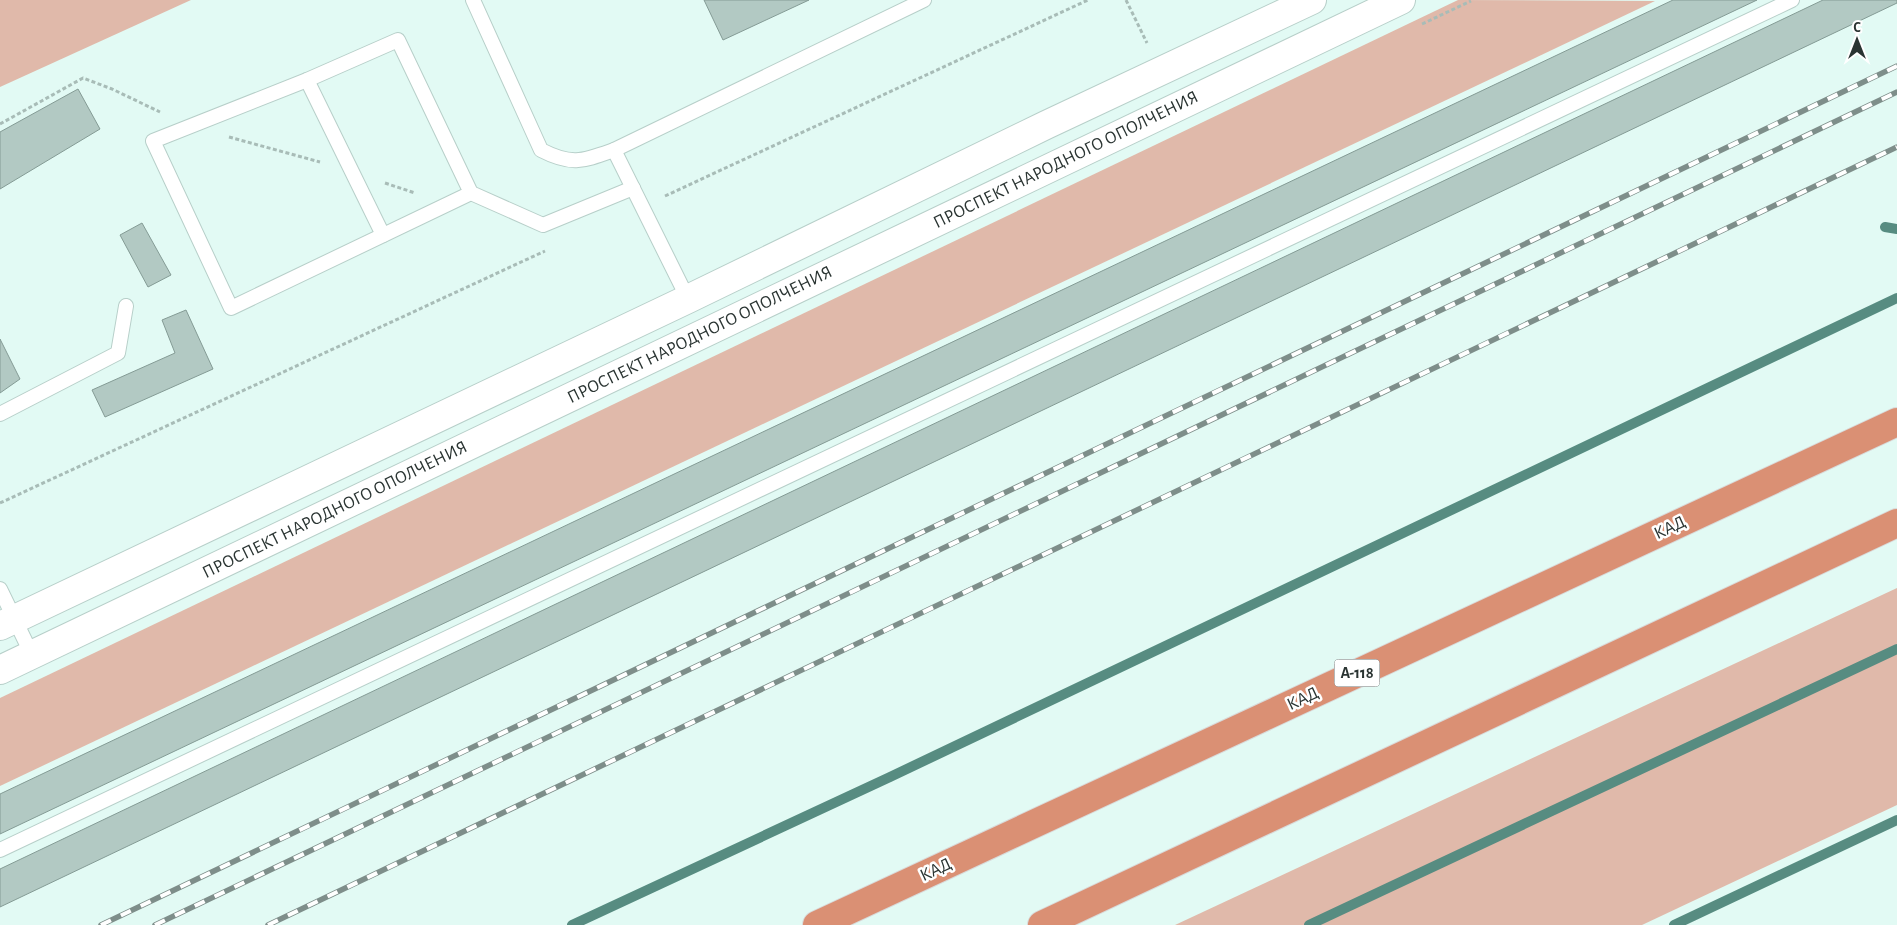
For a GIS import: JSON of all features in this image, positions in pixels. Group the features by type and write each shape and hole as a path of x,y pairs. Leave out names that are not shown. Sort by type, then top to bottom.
{"highway":[{"name":"КАД","path":"817,925 1897,422"},
{"path":"1042,925 1897,523"}],"main road":[{"path":"7,623 1046,125 1312,0"},
{"name":"ПРОСПЕКТ НАРОДНОГО ОПОЛЧЕНИЯ","path":"0,670 1401,0"}],"lane":[{"path":"473,0 541,150 558,158 584,161 614,150 924,0"},
{"path":"0,850 1792,0"},
{"path":"471,193 231,308 153,141 307,80 398,40 471,193 543,226 633,188"},
{"path":"307,80 383,235"},
{"path":"614,150 688,298"},
{"path":"0,414 118,353 126,306"},
{"path":"0,589 7,623 32,654"}],"path":[{"path":"1126,0 1147,44"},
{"path":"0,124 83,78 112,89 190,126 352,171 447,204"}],"shaded area":[{"path":"0,0 191,0 0,87"},
{"path":"1458,0 1655,1 0,786 0,698"},
{"path":"1897,588 1897,805 1642,925 1175,925"}],"building":[{"path":"704,0 809,0 723,40"},
{"path":"1673,0 1757,0 0,834 0,794"},
{"path":"1823,0 1897,0 1897,3 0,907 0,869"},
{"path":"78,89 100,129 0,189 0,132"},
{"path":"142,223 171,275 148,287 120,235"},
{"path":"186,310 213,369 105,417 92,390 175,353 162,320"},
{"path":"0,339 20,379 0,393"}],"waterway":[{"path":"1885,227 1897,229"},
{"path":"572,925 890,777 1897,298"},
{"path":"1309,925 1897,649"},
{"path":"1674,925 1897,820"}],"railway":[{"path":"101,925 1897,66"},
{"path":"155,925 1897,92"},
{"path":"268,925 1897,147"}]}
